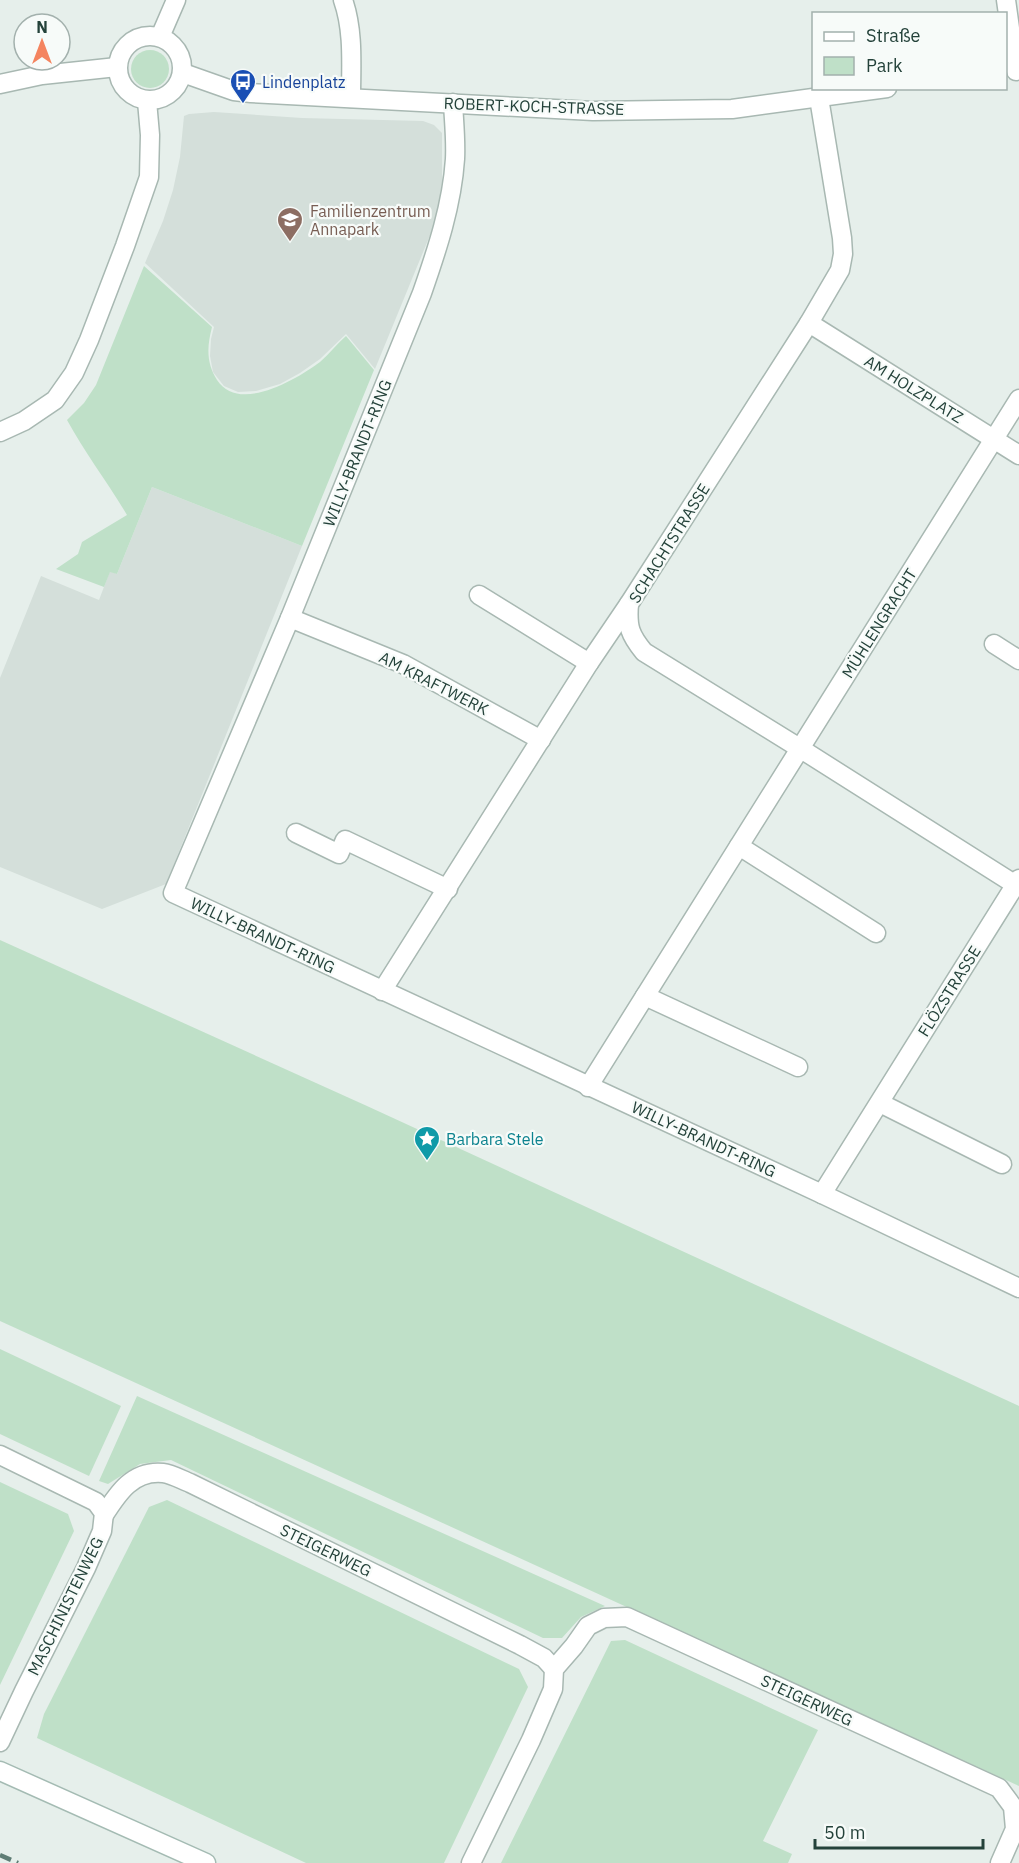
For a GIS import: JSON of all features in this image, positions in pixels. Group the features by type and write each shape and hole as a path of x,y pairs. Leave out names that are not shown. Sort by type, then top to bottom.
{"street":[{"path":"160,37 176,0"},
{"path":"343,0 347,12 351,53 351,98"},
{"path":"1006,0 1013,71"},
{"path":"145,36 160,37 173,45 177,51 181,58 183,74 176,88 163,99 147,101 131,96 120,83 117,67 121,52 131,41 145,36"},
{"path":"0,84 42,75 117,67"},
{"name":"ROBERT-KOCH-STRASSE","path":"183,74 243,92 593,111 732,109 873,90"},
{"name":"SCHACHTSTRASSE","path":"819,98 843,254 840,270 629,604 627,620 632,637 644,652 1018,884"},
{"path":"0,432 24,421 55,400 74,373 89,340 149,177 150,135 147,101"},
{"name":"WILLY-BRANDT-RING","path":"453,103 455,159 449,203 439,246 290,618 173,894 822,1194 1019,1288"},
{"name":"AM HOLZPLATZ","path":"809,322 1019,455"},
{"name":"MÜHLENGRACHT","path":"588,1087 1019,399"},
{"path":"479,595 589,663"},
{"path":"382,991 589,663 629,604"},
{"name":"AM KRAFTWERK","path":"290,618 403,664 541,740"},
{"path":"994,644 1019,660"},
{"path":"296,833 339,854 345,840 448,889"},
{"path":"739,846 876,933"},
{"name":"FLÖZSTRASSE","path":"822,1194 1018,884"},
{"path":"645,996 798,1067"},
{"path":"880,1102 1002,1164"},
{"path":"0,1455 96,1502 104,1514"},
{"name":"STEIGERWEG","path":"104,1514 130,1481 147,1473 164,1473 190,1483 520,1645 544,1658 554,1669 588,1626 604,1618 627,1617 999,1788 1013,1807 1015,1829 1000,1863"},
{"name":"MASCHINISTENWEG","path":"0,1742 86,1568 102,1531 104,1514"},
{"path":"471,1863 531,1740 553,1689 554,1669"},
{"path":"0,1771 206,1863"}],"shaded area":[{"name":"Familienzentrum Annapark","path":"214,112 302,118 423,121 434,125 442,133 442,181 435,223 375,369 346,334 320,359 300,373 280,384 256,391 238,392 224,386 213,372 210,356 214,327 145,263 173,190 180,157 184,116"},
{"path":"152,487 302,546 166,884 102,909 0,867 0,678 41,576 99,600 110,571 117,574"}],"green space":[{"path":"150,50 164,55 169,69 164,83 150,88 136,83 131,69 136,55"},
{"path":"144,266 212,327 208,348 209,361 213,374 227,390 239,394 253,394 283,384 320,362 346,336 374,370 302,546 152,487 117,574 110,572 104,587 56,569 78,554 82,542 127,515 67,420 84,403 96,385"},
{"path":"0,940 1019,1406 1019,1786 0,1321"},
{"path":"0,1349 121,1406 89,1476 0,1434"},
{"path":"137,1396 605,1606 581,1617 562,1638 543,1638 171,1460 140,1464 108,1484 99,1481"},
{"path":"0,1482 68,1514 74,1531 0,1685"},
{"path":"167,1500 519,1669 528,1687 444,1863 306,1863 37,1738 44,1714 149,1507"},
{"path":"625,1640 818,1730 763,1841 792,1854 788,1863 501,1863 611,1641"}],"railway":[{"path":"0,1855 18,1863"}],"place":[{"name":"Lindenplatz","path":"243,105"},
{"name":"Familienzentrum Annapark","path":"290,243"},
{"name":"Barbara Stele","path":"427,1162"}]}
